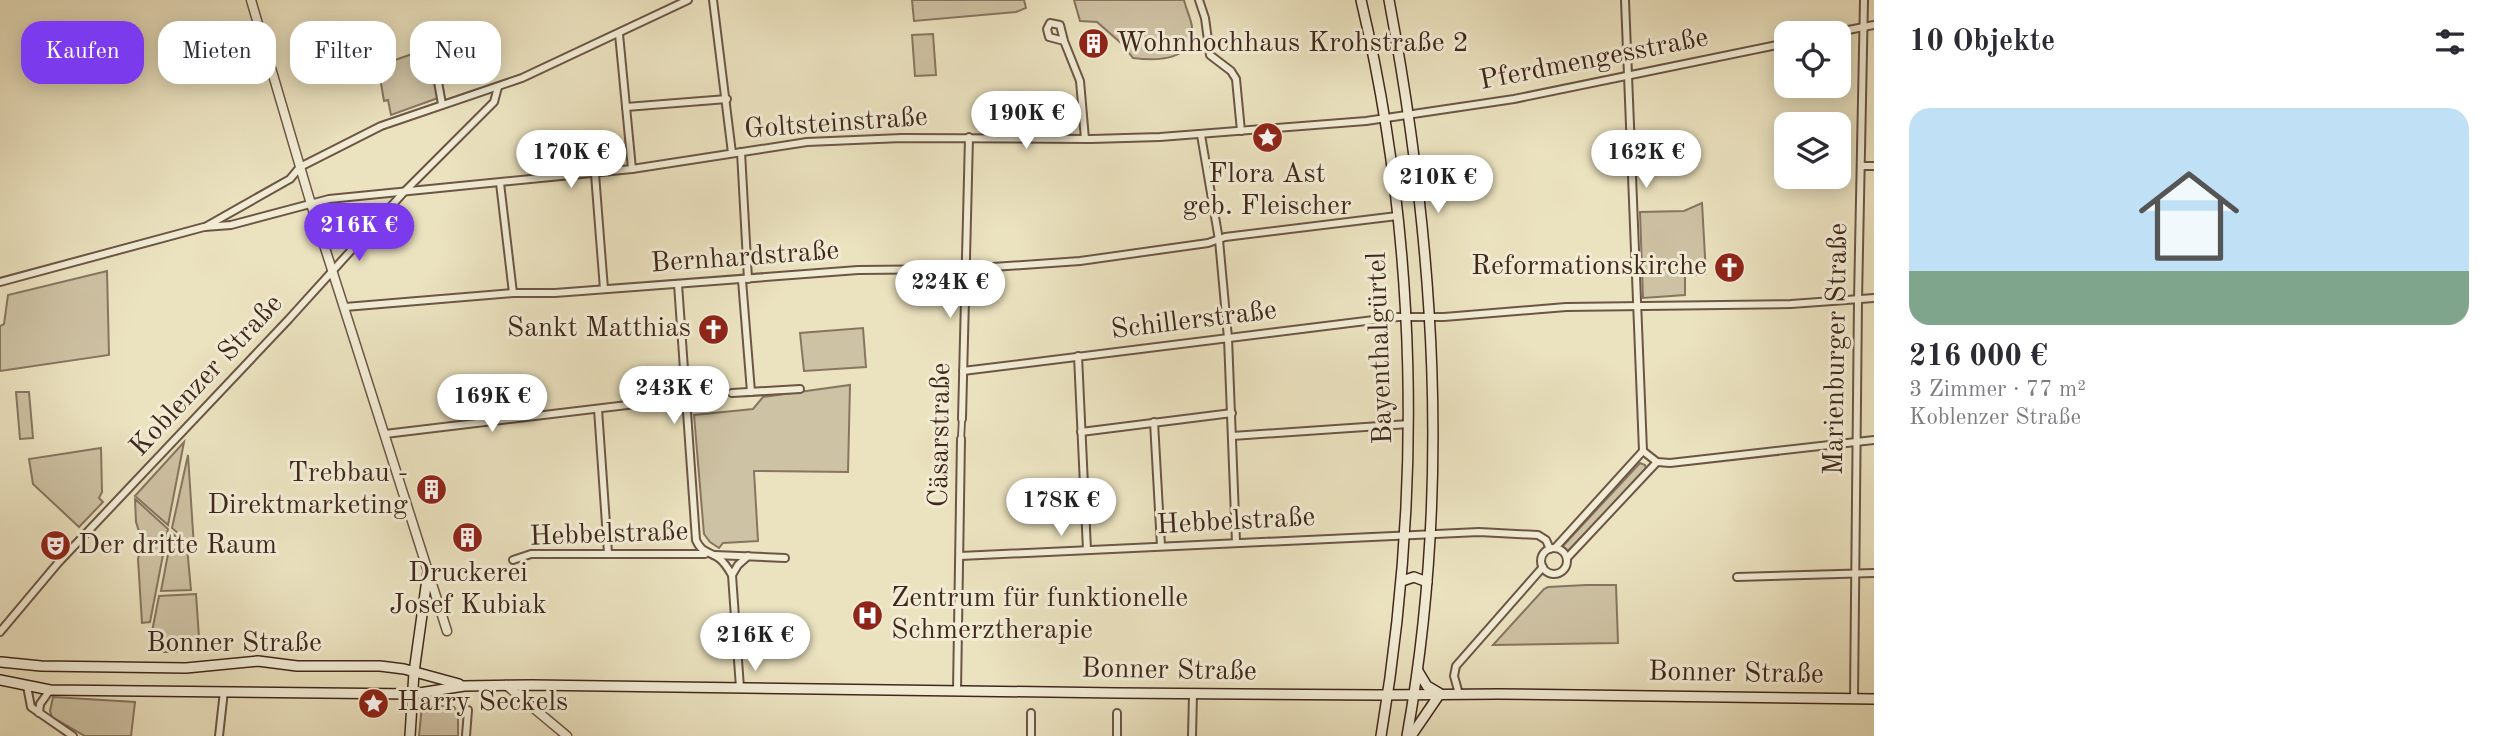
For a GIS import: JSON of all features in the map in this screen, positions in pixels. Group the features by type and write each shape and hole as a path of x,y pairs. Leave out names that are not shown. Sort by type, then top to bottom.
{"main road":[{"name":"Bayenthalgürtel","path":"1361,0 1386,119 1397,216 1405,317 1409,424 1402,580 1381,736"},
{"name":"Bayenthalgürtel","path":"1389,0 1410,116 1423,214 1433,411 1427,582 1409,736"},
{"path":"410,736 413,677 428,572"},
{"path":"1402,580 1414,578 1427,582"},
{"path":"0,679 3,668 1,661"},
{"name":"Bonner Straße","path":"1,661 41,666 193,668 258,661 297,666 380,666 413,677 464,686"},
{"path":"1409,736 1441,694 1432,691 1418,671"},
{"name":"Bonner Straße","path":"0,679 50,690 413,694 464,686 506,685 1874,699"}],"street":[{"path":"251,0 311,204 447,631"},
{"path":"0,282 204,228 290,179 300,167 381,126 528,76 688,0"},
{"path":"713,0 732,153"},
{"path":"1199,0 1205,18 1210,55 1231,71 1236,79 1241,131"},
{"path":"1459,694 1454,672 1461,660 1543,568 1542,556 1643,452 1625,0"},
{"name":"Marienburger Straße","path":"1854,699 1864,0"},
{"path":"1851,30 1874,25"},
{"path":"619,34 632,169"},
{"path":"1064,41 1080,81 1084,139"},
{"name":"Pferdmengesstraße","path":"1410,116 1514,99 1774,46"},
{"path":"438,84 442,104"},
{"name":"Koblenzer Straße","path":"0,632 58,563 333,272 404,192 494,102 498,87"},
{"path":"626,107 726,99"},
{"name":"Goltsteinstraße","path":"204,228 231,225 329,199 595,174 836,140 969,137 1084,139 1201,135 1410,116"},
{"path":"1201,135 1219,240 1228,338 1236,542"},
{"name":"Cäsarstraße","path":"957,691 964,269 969,137"},
{"path":"741,152 751,392"},
{"path":"1861,166 1874,166"},
{"path":"595,174 604,289"},
{"path":"500,183 513,293"},
{"name":"Bernhardstraße","path":"345,307 858,270 964,269 1080,261 1225,237 1397,216"},
{"path":"678,284 696,540 708,554 722,561 732,575 740,688"},
{"name":"Schillerstraße","path":"963,371 1405,317 1566,307 1722,306 1874,298"},
{"path":"1078,356 1087,550"},
{"path":"732,393 800,389"},
{"path":"385,434 686,398"},
{"path":"598,409 608,553"},
{"path":"1081,432 1231,413"},
{"path":"1154,422 1161,546"},
{"path":"1232,436 1409,424"},
{"path":"1643,452 1657,462 1670,463 1874,440"},
{"path":"1543,568 1548,572 1561,572 1566,566 1567,558 1657,462"},
{"name":"Hebbelstraße","path":"960,556 1479,532 1538,536 1546,540 1552,548"},
{"path":"1552,548 1562,551 1567,558"},
{"name":"Hebbelstraße","path":"513,560 531,554 608,553 785,558"},
{"path":"732,575 748,556"},
{"path":"1737,578 1874,573"},
{"path":"27,685 31,707 73,736"},
{"path":"506,685 567,736"},
{"path":"39,713 40,704 50,690"},
{"path":"219,736 224,691"},
{"path":"1192,694 1192,736"},
{"path":"466,736 468,710"},
{"path":"1031,713 1031,736"},
{"name":"Bonner Straße","path":"1117,713 1117,736"}],"shaded area":[{"path":"912,0 1024,0 1026,8 1016,12 914,21"},
{"path":"1074,0 1184,0 1192,27 1191,38 1181,53 1173,56 1133,58 1122,44 1097,22 1080,21"},
{"path":"933,34 936,75 915,76 912,35"},
{"path":"410,55 410,84 435,84 438,98 391,115 388,100 384,101 381,84 396,84 396,60"},
{"path":"1702,203 1706,274 1685,276 1685,295 1643,298 1640,212 1684,211"},
{"path":"107,271 109,355 0,371 0,326 4,324 8,295"},
{"path":"863,328 866,367 804,371 800,333"},
{"path":"850,385 848,472 754,471 758,541 723,543 719,548 710,542 704,534 694,415 753,409 763,397"},
{"path":"16,392 29,392 33,438 20,439"},
{"path":"184,442 168,525 135,496"},
{"path":"101,448 102,492 99,498 103,502 79,527 33,484 29,459"},
{"path":"188,455 194,547 172,528"},
{"path":"1640,463 1645,465 1646,470 1567,552 1562,547"},
{"path":"135,499 168,529 150,622 142,623 138,559 142,541 136,522"},
{"path":"172,533 187,547 191,590 161,591"},
{"path":"1616,585 1618,643 1493,645 1544,589"},
{"path":"196,594 200,652 148,652 159,596"},
{"path":"53,697 135,702 131,736 85,736 52,717 50,711"},
{"path":"422,705 454,707 458,713 458,736 419,736"}],"place":[{"name":"Wohnhochhaus Krohstraße 2","path":"1093,44"},
{"name":"Flora Ast geb. Fleischer","path":"1267,138"},
{"name":"Reformationskirche","path":"1730,267"},
{"name":"Sankt Matthias","path":"714,329"},
{"name":"Trebbau - Direktmarketing","path":"431,490"},
{"name":"Druckerei Josef Kubiak","path":"468,537"},
{"name":"Der dritte Raum","path":"55,546"},
{"name":"Zentrum für funktionelle Schmerztherapie","path":"868,615"},
{"name":"Harry Seckels","path":"374,703"}]}
